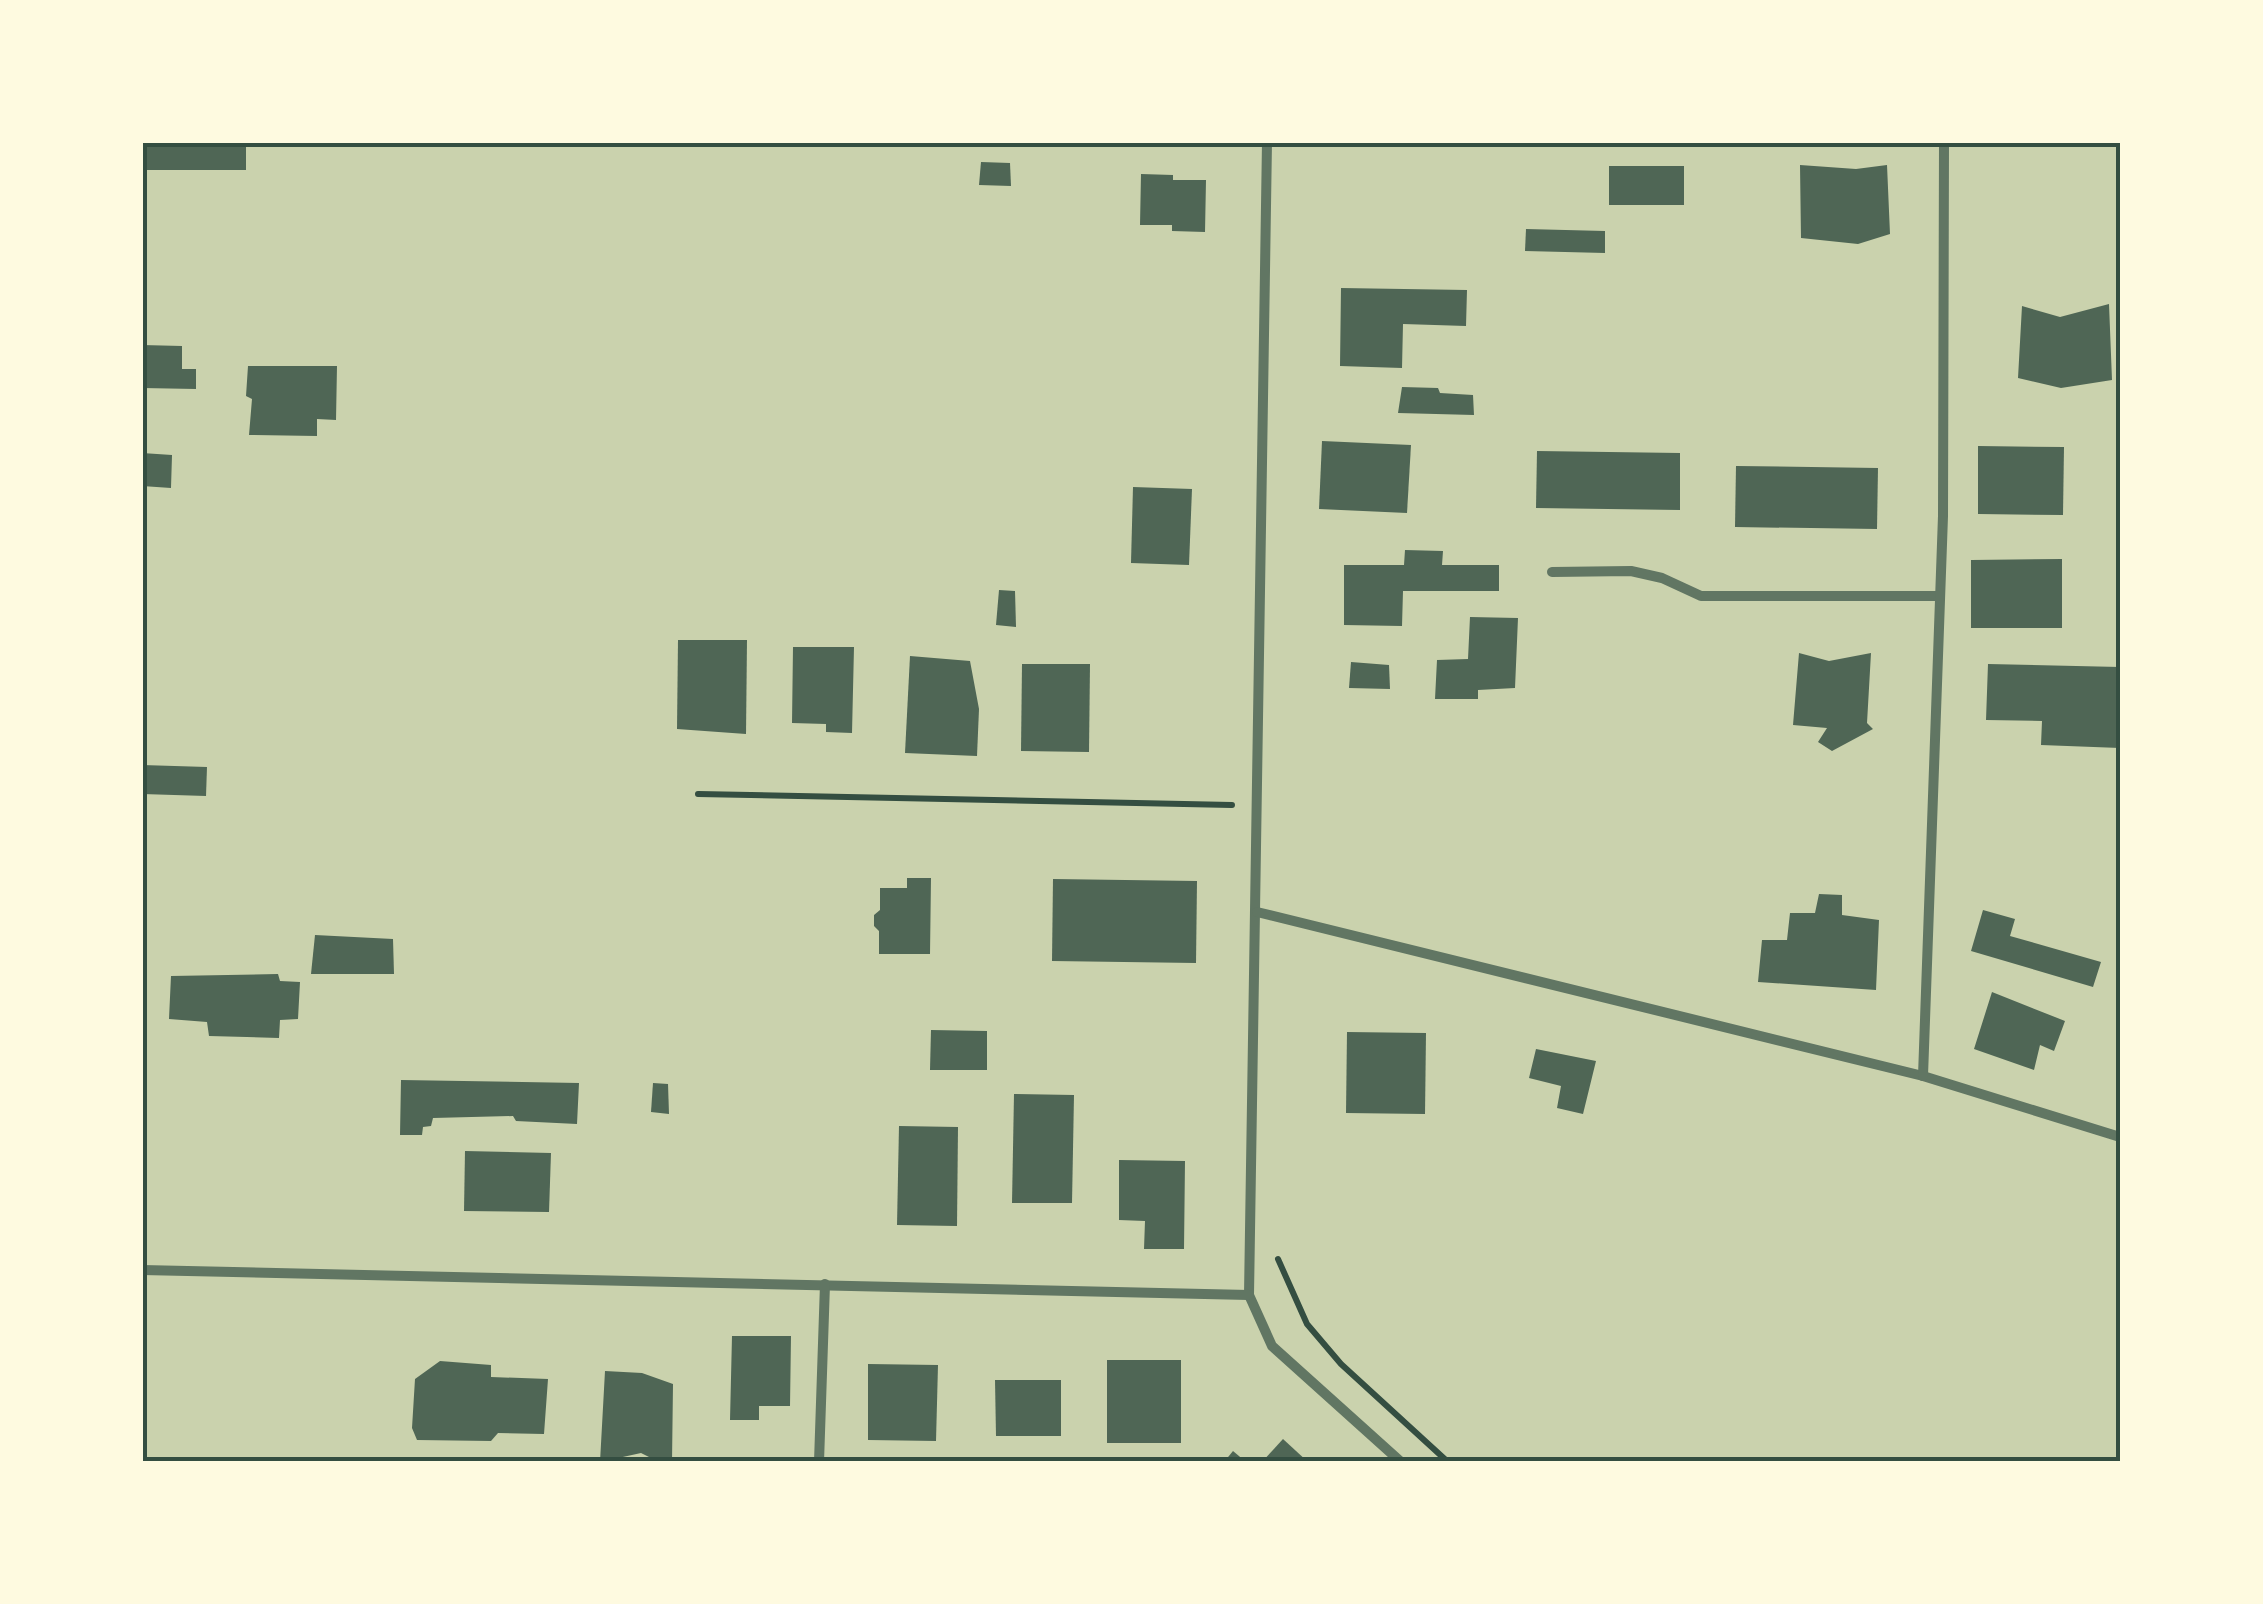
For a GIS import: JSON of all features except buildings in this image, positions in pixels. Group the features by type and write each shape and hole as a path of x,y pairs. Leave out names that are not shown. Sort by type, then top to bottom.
{"street":[{"path":"1267,142 1249,1295 1272,1346 1401,1462"},
{"path":"1923,1076 1940,596 1944,142"},
{"path":"1552,572 1631,571 1662,578 1701,596 1940,596"},
{"path":"1257,912 1923,1076 2120,1137"},
{"path":"142,1270 1249,1295"},
{"path":"819,1462 825,1284"}],"path":[{"path":"698,794 1259,806"},
{"path":"1273,1243 1308,1324 1341,1364 1448,1462"}],"green space":[{"path":"143,143 2120,143 2120,1461 143,1461"}]}
